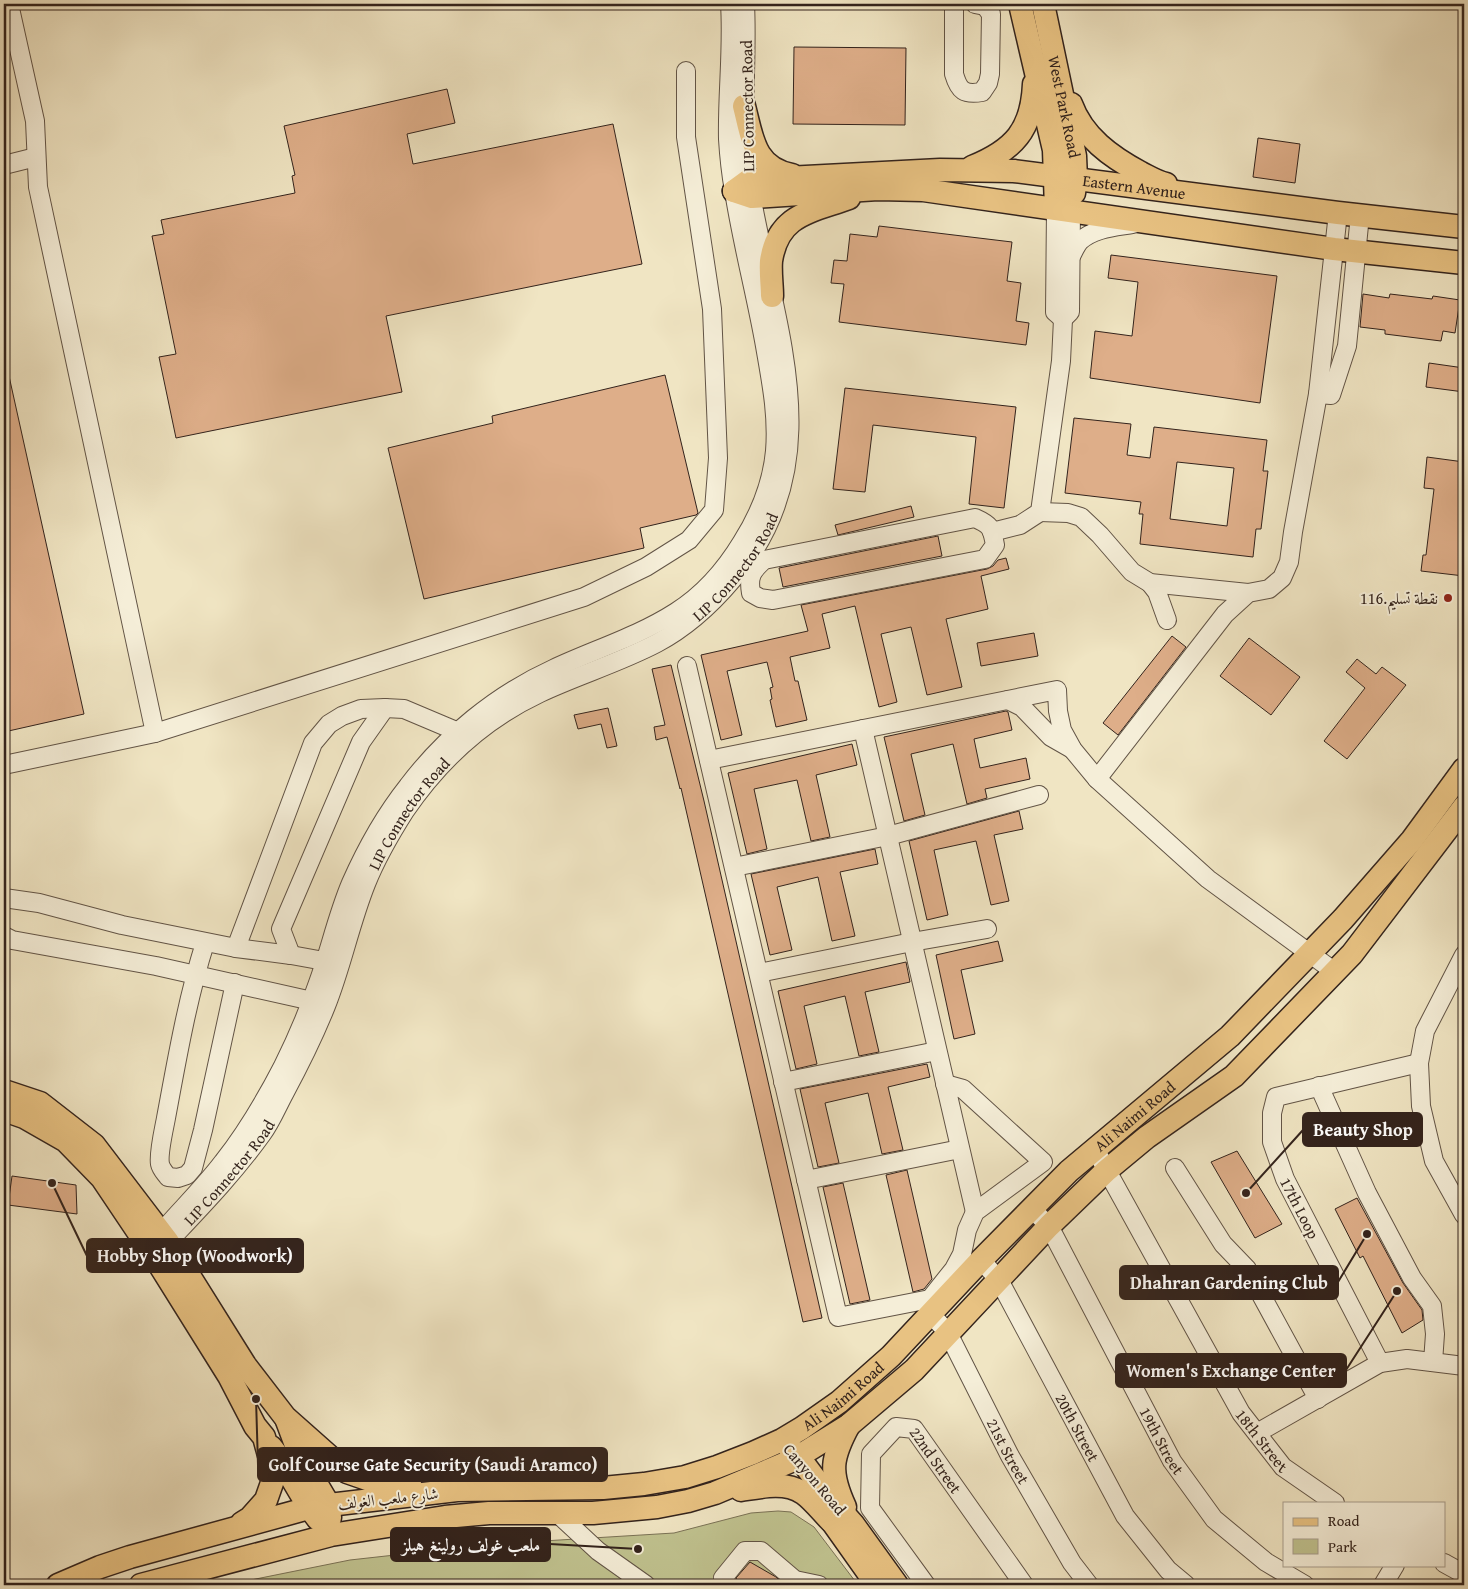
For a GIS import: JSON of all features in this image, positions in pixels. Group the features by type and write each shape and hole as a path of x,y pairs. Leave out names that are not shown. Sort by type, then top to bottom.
{"main road":[{"name":"West Park Road","path":"1020,4 1046,67 1075,156 1066,178 1064,210"},
{"name":"West Park Road","path":"1043,4 1046,67"},
{"path":"966,169 989,160 1006,149 1016,139 1027,124 1046,67"},
{"path":"1046,67 1075,115 1089,134 1102,147 1121,162 1160,183 1202,196"},
{"name":"Eastern Avenue","path":"744,106 754,146 766,163 784,173 803,177"},
{"name":"Eastern Avenue","path":"745,189 803,177 966,169 1014,171 1464,228"},
{"name":"Eastern Avenue","path":"745,189 923,190 1334,249 1464,263"},
{"name":"Eastern Avenue","path":"772,296 771,262 775,244 781,230 802,215 878,189"},
{"name":"Ali Naimi Road","path":"782,1440 839,1402 892,1356 1068,1171 1230,1036 1343,919 1412,840 1464,769"},
{"name":"Ali Naimi Road","path":"715,1493 794,1459 849,1425 914,1370 1049,1226 1106,1170 1147,1137 1234,1076 1352,954 1464,808"},
{"path":"4,1091 40,1103 94,1145 245,1366 286,1417 347,1472 395,1486 457,1490"},
{"path":"4,1110 24,1116 66,1141 159,1241 255,1426 319,1506"},
{"path":"286,1417 331,1535"},
{"path":"843,1524 834,1476 836,1452 849,1425"},
{"path":"232,1528 255,1513 266,1500 271,1489 273,1470 264,1438"},
{"name":"Canyon Road","path":"782,1440 794,1459 828,1496 877,1585"},
{"name":"شارع ملعب الغولف","path":"60,1585 130,1557 319,1506 457,1490 603,1488 644,1484 685,1477 753,1453 782,1440"},
{"path":"715,1493 769,1486 795,1489 843,1524"},
{"name":"شارع ملعب الغولف","path":"141,1585 331,1535 445,1517 489,1513 623,1512 688,1501 715,1493"},
{"name":"Canyon Road","path":"843,1524 896,1585"}],"street":[{"path":"9,4 10,34 35,121 38,187 154,733"},
{"name":"LIP Connector Road","path":"465,735 536,694 635,654 670,636 700,615 745,566 774,516 784,482 789,450 788,393 772,296 745,189 728,144 731,46 730,4"},
{"name":"LIP Connector Road","path":"159,1241 228,1179 264,1130 294,1075 333,962 366,883 405,812 465,735 491,704 526,682 552,669 641,632 676,612 698,596 721,573 749,532 761,506 770,478 776,421 773,387 765,345 745,189 745,4"},
{"path":"954,4 954,74 957,85 963,92 972,94 982,92 988,83 990,74 991,14 985,6 975,4"},
{"path":"4,765 154,733 584,597 646,567 689,540 714,510 718,458 712,308 686,137 686,71"},
{"path":"4,165 36,157"},
{"path":"1040,512 1061,361 1063,319 1070,312 1070,258 1064,210"},
{"path":"1063,319 1055,312 1064,210"},
{"path":"1150,583 1248,593 1269,589 1282,578 1290,562 1293,532 1318,394 1334,249 1349,214"},
{"path":"1318,394 1331,395 1347,346 1357,252 1349,214"},
{"path":"1070,258 1079,242 1090,234 1105,229 1144,222"},
{"path":"992,532 1020,525 1040,512 1068,513 1081,516 1132,572 1150,583 1157,592 1167,620"},
{"path":"975,518 986,523 992,529 995,545 985,559 773,600 760,598 751,593 749,581 754,569 764,560 975,518"},
{"path":"761,540 764,560"},
{"path":"1097,779 1225,614 1248,593"},
{"path":"687,666 838,1317 930,1299 954,1269 962,1254 967,1230 975,1212 1042,1162 963,1089 945,1084"},
{"path":"709,760 1057,690 1058,711 1062,730 1073,750 1097,779 1208,879 1335,972"},
{"path":"1008,700 1022,707 1052,737 1073,750"},
{"path":"291,955 281,929 362,742 385,708"},
{"path":"236,948 313,743 329,724 342,716 361,709 404,709 465,735"},
{"path":"863,729 975,1212"},
{"path":"734,867 888,836 1039,796"},
{"path":"4,898 39,903 122,925 205,943 333,962"},
{"path":"759,973 987,929"},
{"path":"4,936 12,940 235,983 319,1002"},
{"path":"205,943 195,975 162,1141 160,1163 168,1177 178,1178 187,1175 193,1168 235,983"},
{"path":"1464,955 1425,1031 1419,1063 1421,1106 1434,1161 1464,1215"},
{"path":"784,1082 938,1050"},
{"name":"17th Loop","path":"1380,1363 1284,1179 1272,1142 1272,1113 1276,1096 1419,1063"},
{"path":"1319,1086 1367,1193 1412,1278 1432,1306 1435,1334 1433,1362"},
{"path":"806,1180 960,1149"},
{"name":"18th Street","path":"1095,1149 1240,1412 1283,1467 1334,1502"},
{"path":"1175,1168 1223,1244 1247,1269 1318,1399"},
{"name":"19th Street","path":"1031,1208 1049,1226 1172,1461 1214,1519 1266,1562 1304,1585"},
{"name":"20th Street","path":"982,1260 999,1280 1125,1516 1168,1570 1186,1585"},
{"name":"21st Street","path":"932,1314 948,1333 1010,1456 1072,1562 1089,1585"},
{"path":"1257,1433 1380,1363 1407,1359 1464,1366"},
{"name":"22nd Street","path":"926,1585 870,1508 871,1454 896,1427 914,1429 1024,1585"},
{"path":"557,1513 598,1550 646,1585"},
{"path":"728,1585 723,1578 745,1551 760,1551 793,1582 820,1585"},
{"path":"1446,1564 1464,1574"},
{"path":"1383,1585 1394,1566"}],"green space":[{"path":"791,1512 814,1527 858,1585 226,1585 350,1560 494,1544 674,1533 751,1513"}],"building":[{"path":"794,47 906,48 905,125 793,124"},
{"path":"447,89 455,123 407,134 413,164 613,124 642,264 386,316 402,392 176,438 159,357 176,354 152,236 164,234 161,220 295,193 292,176 295,175 284,126"},
{"path":"1258,138 1300,144 1295,183 1253,177"},
{"path":"879,226 1012,242 1007,281 1021,283 1016,321 1029,323 1026,345 839,322 844,284 831,283 834,260 847,261 850,234 877,237"},
{"path":"1111,255 1277,276 1260,403 1090,378 1095,331 1132,336 1138,282 1108,278"},
{"path":"1363,294 1389,298 1390,294 1432,299 1433,296 1460,300 1455,333 1443,331 1441,341 1385,334 1385,330 1360,327"},
{"path":"1429,363 1464,368 1464,392 1426,387"},
{"path":"665,375 698,513 696,515 640,528 644,548 424,599 388,448 493,423 492,416"},
{"path":"9,376 84,714 4,732 4,377"},
{"path":"845,388 1016,407 1004,508 969,504 976,437 873,425 865,492 833,489"},
{"path":"1074,418 1131,424 1127,455 1150,458 1154,427 1267,440 1263,471 1268,471 1261,529 1256,529 1253,557 1140,544 1143,514 1139,514 1141,502 1065,493","holes":["1177,462 1234,468 1227,526 1170,519"]},
{"path":"1427,457 1464,462 1464,576 1421,571 1423,555 1426,555 1434,489 1424,488"},
{"path":"911,506 914,517 838,535 835,525"},
{"path":"938,536 942,556 783,587 779,568"},
{"path":"1006,558 1009,569 981,576 988,609 946,619 962,687 927,695 911,627 881,634 897,702 879,707 855,606 822,614 830,648 790,657 807,720 776,727 770,700 772,699 770,688 773,687 767,662 727,671 742,735 721,740 701,655 808,631 801,605 987,569 998,560"},
{"path":"1034,633 1038,656 981,666 977,643"},
{"path":"1172,636 1186,647 1118,735 1103,723"},
{"path":"1249,638 1300,677 1271,715 1220,676"},
{"path":"1357,659 1376,674 1382,667 1406,685 1347,759 1324,741 1365,688 1346,672"},
{"path":"671,665 704,801 822,1318 803,1322 681,788 667,737 656,740 654,727 665,725 652,669"},
{"path":"608,708 617,746 607,748 601,724 578,729 574,715"},
{"path":"1008,712 1012,730 974,739 980,768 1026,758 1030,779 985,789 987,798 967,804 953,744 911,754 925,815 904,821 884,737"},
{"path":"852,744 857,765 816,775 830,837 811,841 797,780 754,789 767,849 747,854 728,773"},
{"path":"1019,811 1023,829 994,835 1009,901 991,905 976,841 934,850 948,915 927,920 909,841"},
{"path":"875,849 878,864 840,872 855,936 832,941 818,877 777,887 792,950 770,955 751,874"},
{"path":"998,941 1003,961 961,970 975,1034 954,1039 936,955"},
{"path":"906,962 910,982 865,992 879,1052 859,1056 845,996 804,1006 817,1064 796,1069 778,991"},
{"path":"927,1064 930,1077 888,1087 903,1150 882,1154 868,1093 825,1103 839,1163 818,1167 800,1089"},
{"path":"1237,1151 1282,1224 1255,1238 1211,1162"},
{"path":"907,1170 932,1279 924,1289 913,1292 886,1175"},
{"path":"12,1176 76,1185 77,1214 8,1205"},
{"path":"843,1183 870,1300 850,1304 823,1187"},
{"path":"1357,1198 1403,1283 1422,1310 1423,1320 1402,1333 1363,1256 1360,1258 1335,1209"},
{"path":"750,1562 776,1577 785,1585 743,1585 738,1582 736,1578"}],"place":[{"name":"نقطة تسليم.116","path":"1448,598"},
{"name":"Hobby Shop (Woodwork)","path":"52,1183"},
{"name":"Beauty Shop","path":"1246,1193"},
{"name":"Dhahran Gardening Club","path":"1367,1234"},
{"name":"Women's Exchange Center","path":"1397,1291"},
{"name":"Golf Course Gate Security (Saudi Aramco)","path":"256,1399"},
{"name":"ملعب غولف رولينغ هيلز","path":"638,1549"}]}
